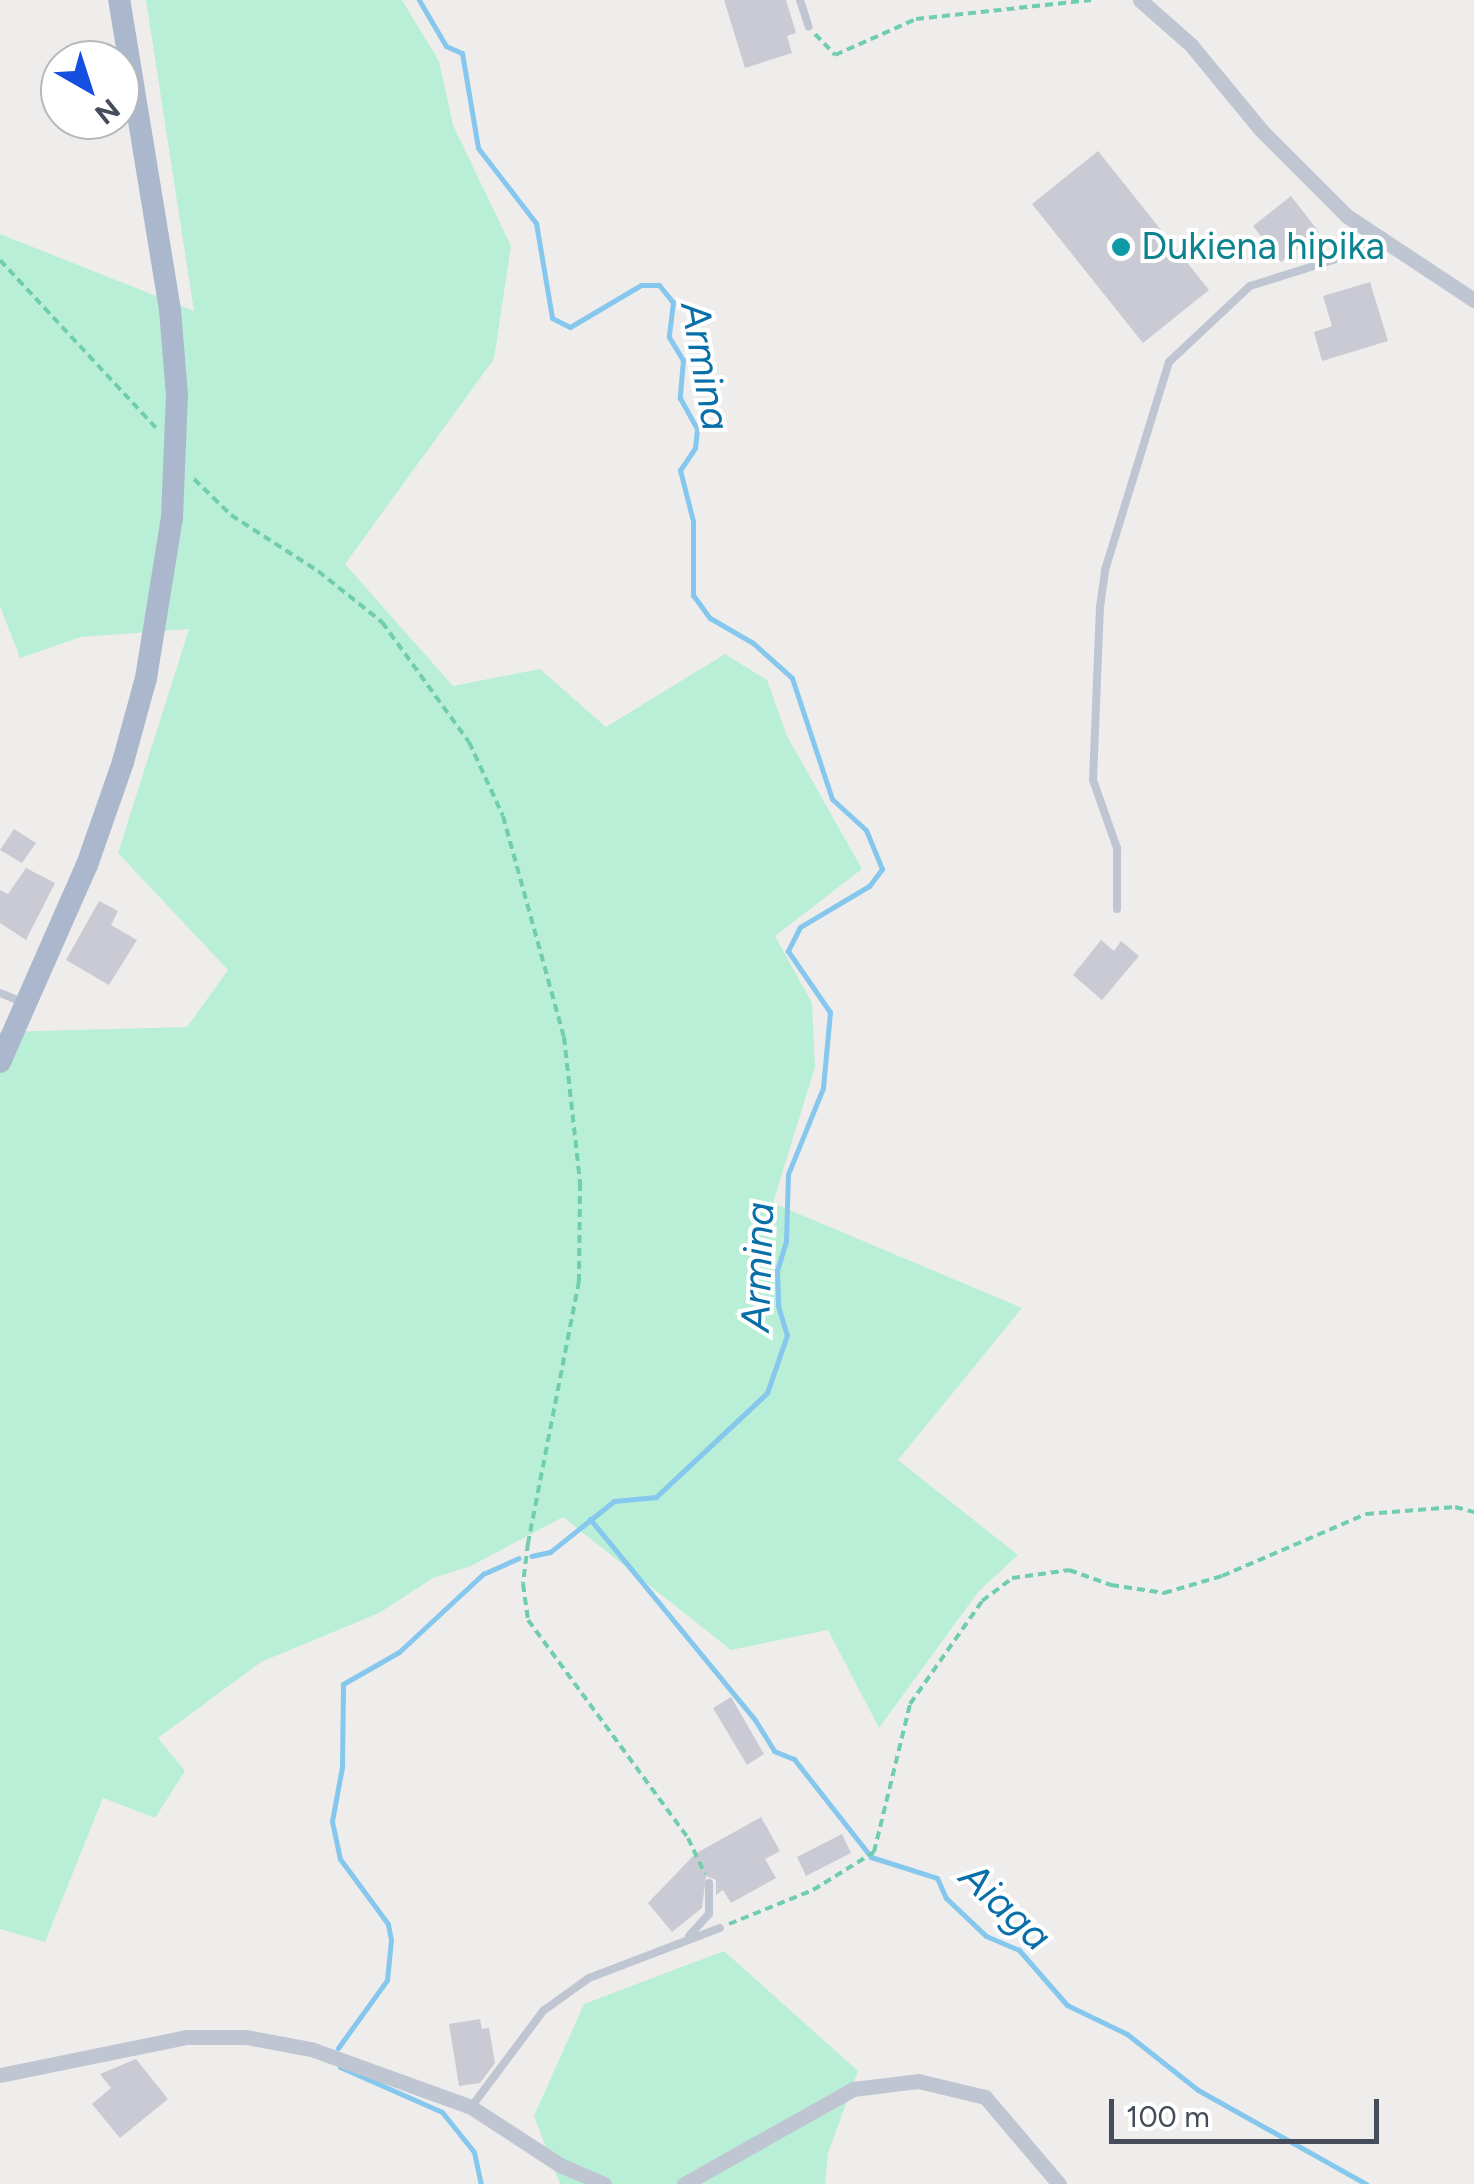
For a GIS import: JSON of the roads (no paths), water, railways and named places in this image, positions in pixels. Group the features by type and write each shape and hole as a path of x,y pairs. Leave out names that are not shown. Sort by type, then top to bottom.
{"main road":[{"path":"0,1062 87,865 142,694 163,592 175,456 170,310 118,0"}],"street":[{"path":"1140,0 1190,45 1315,186 1474,300"},
{"path":"0,2075 171,2040 246,2037 311,2049 472,2107 560,2165 604,2184"},
{"path":"684,2184 853,2090 918,2080 986,2098 1060,2184"}],"lane":[{"path":"800,0 809,27"},
{"path":"1117,909 1116,848 1093,780 1100,607 1104,570 1169,362 1250,286 1388,242"},
{"path":"0,993 26,1004"},
{"path":"686,1939 709,1914 709,1883"},
{"path":"472,2107 543,2011 588,1978 720,1928"}],"waterway":[{"name":"Armina","path":"419,0 446,46 462,53 478,148 536,223 552,318 570,327 641,285 659,285 673,302 669,337 683,360 680,398 697,429 695,448 680,470 693,521 693,595 710,618 753,643 792,678 832,799 866,830 882,869 869,886 800,927 788,951 830,1012 823,1088 788,1174 786,1241 777,1271 778,1306 787,1335 767,1393 656,1497 614,1501 550,1552 531,1556"},
{"name":"Aiaga","path":"590,1519 755,1720 774,1751 794,1759 871,1857 937,1878 946,1898 986,1936 1019,1950 1067,2005 1127,2034 1198,2090 1366,2184"},
{"name":"Armina","path":"338,2048 387,1980 391,1940 388,1924 340,1859 332,1821 342,1767 343,1684 399,1652 483,1574 519,1558"},
{"name":"Armina","path":"340,2067 442,2112 474,2152 481,2184"}],"place":[{"name":"Dukiena hipika","path":"1121,247"}]}
